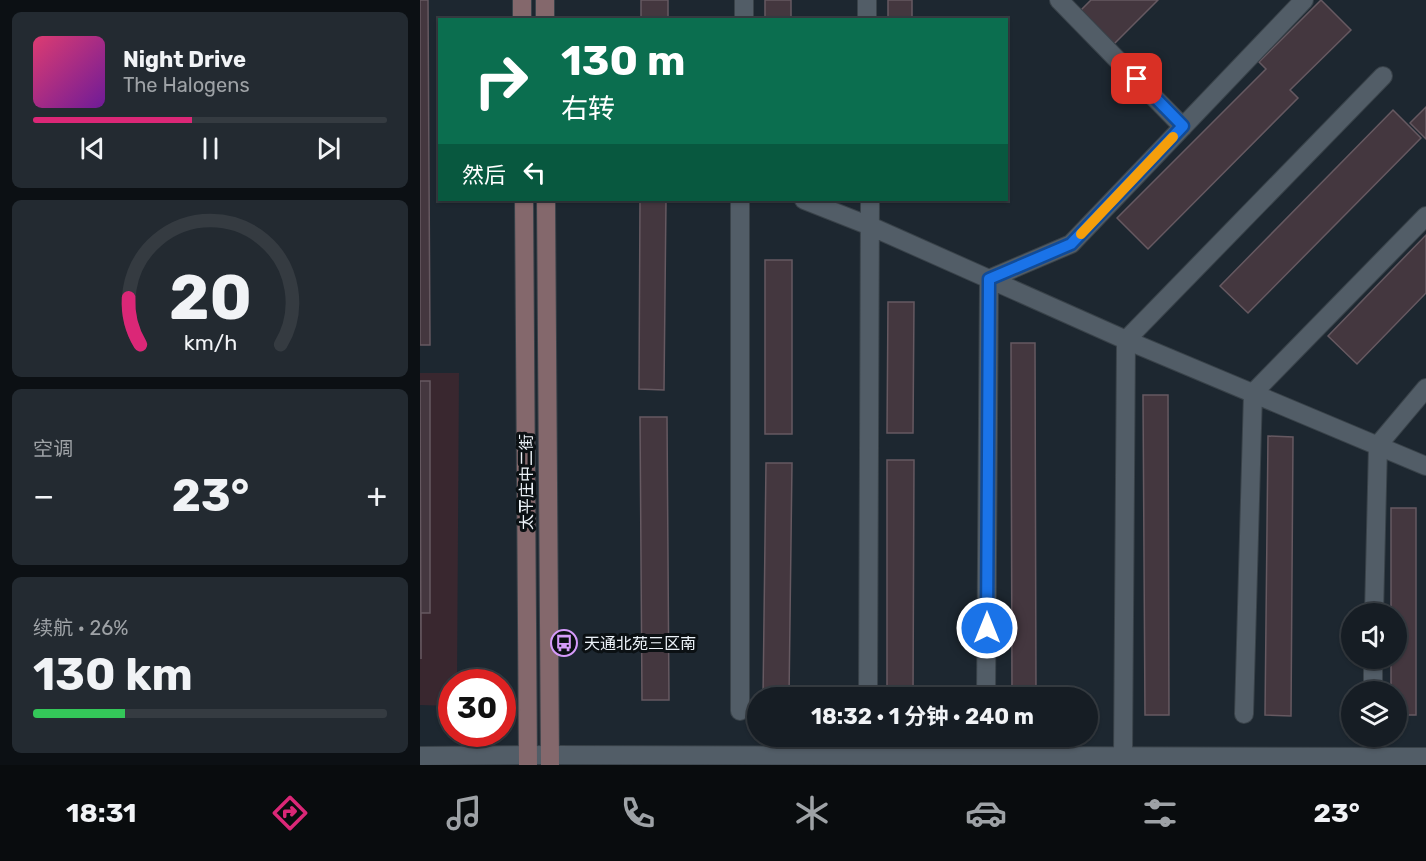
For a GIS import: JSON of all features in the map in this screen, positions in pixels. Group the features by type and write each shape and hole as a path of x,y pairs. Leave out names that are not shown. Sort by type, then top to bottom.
{"main road":[{"path":"522,0 522,18"},
{"path":"545,0 545,18"},
{"name":"太平庄中二街","path":"524,201 528,760"},
{"name":"太平庄中二街","path":"546,201 550,760"}],"street":[{"path":"744,0 744,18"},
{"path":"867,0 867,18"},
{"path":"1059,0 1183,126"},
{"path":"989,279 1071,244 1304,0"},
{"path":"1123,757 1126,340 1383,76"},
{"path":"740,201 740,711"},
{"path":"807,201 870,226 1126,340 1426,466"},
{"path":"868,687 870,201"},
{"path":"1244,714 1253,393 1426,216"},
{"path":"986,687 989,279"},
{"path":"1374,603 1378,445 1426,388"},
{"path":"420,756 528,760 1426,757"}],"shaded area":[{"path":"420,373 459,373 457,669 438,669 438,706 420,705"}],"building":[{"path":"420,0 428,0 430,345 420,345"},
{"path":"641,0 668,0 668,18 641,18"},
{"path":"765,0 791,0 791,18 765,18"},
{"path":"888,0 912,0 912,18 888,18"},
{"path":"1091,0 1158,0 1113,45 1079,12"},
{"path":"1321,0 1351,30 1290,90 1298,98 1148,249 1117,218 1266,69 1259,62"},
{"path":"1426,107 1426,139 1410,123"},
{"path":"1393,110 1421,138 1248,313 1220,286"},
{"path":"640,201 666,201 664,390 639,389"},
{"path":"1426,235 1426,293 1357,364 1328,336"},
{"path":"765,260 792,260 792,434 765,434"},
{"path":"888,302 914,302 913,433 887,433"},
{"path":"1011,343 1035,343 1036,687 1012,687"},
{"path":"420,381 430,381 430,613 421,613 421,659"},
{"path":"1143,395 1168,395 1169,715 1145,715"},
{"path":"640,417 667,417 669,700 642,700"},
{"path":"1268,436 1293,437 1291,716 1265,715"},
{"path":"887,460 914,460 913,687 887,687"},
{"path":"766,463 792,463 789,687 763,687"},
{"path":"1391,508 1416,508 1416,715 1407,715 1407,681 1391,681 1391,669 1407,669 1407,603 1391,603"}],"slow traffic":[{"path":"1081,234 1173,137"}],"place":[{"name":"天通北苑三区南","path":"564,643"}],"route":[{"path":"987,628 989,279 1071,244 1183,126 1137,79"}]}
